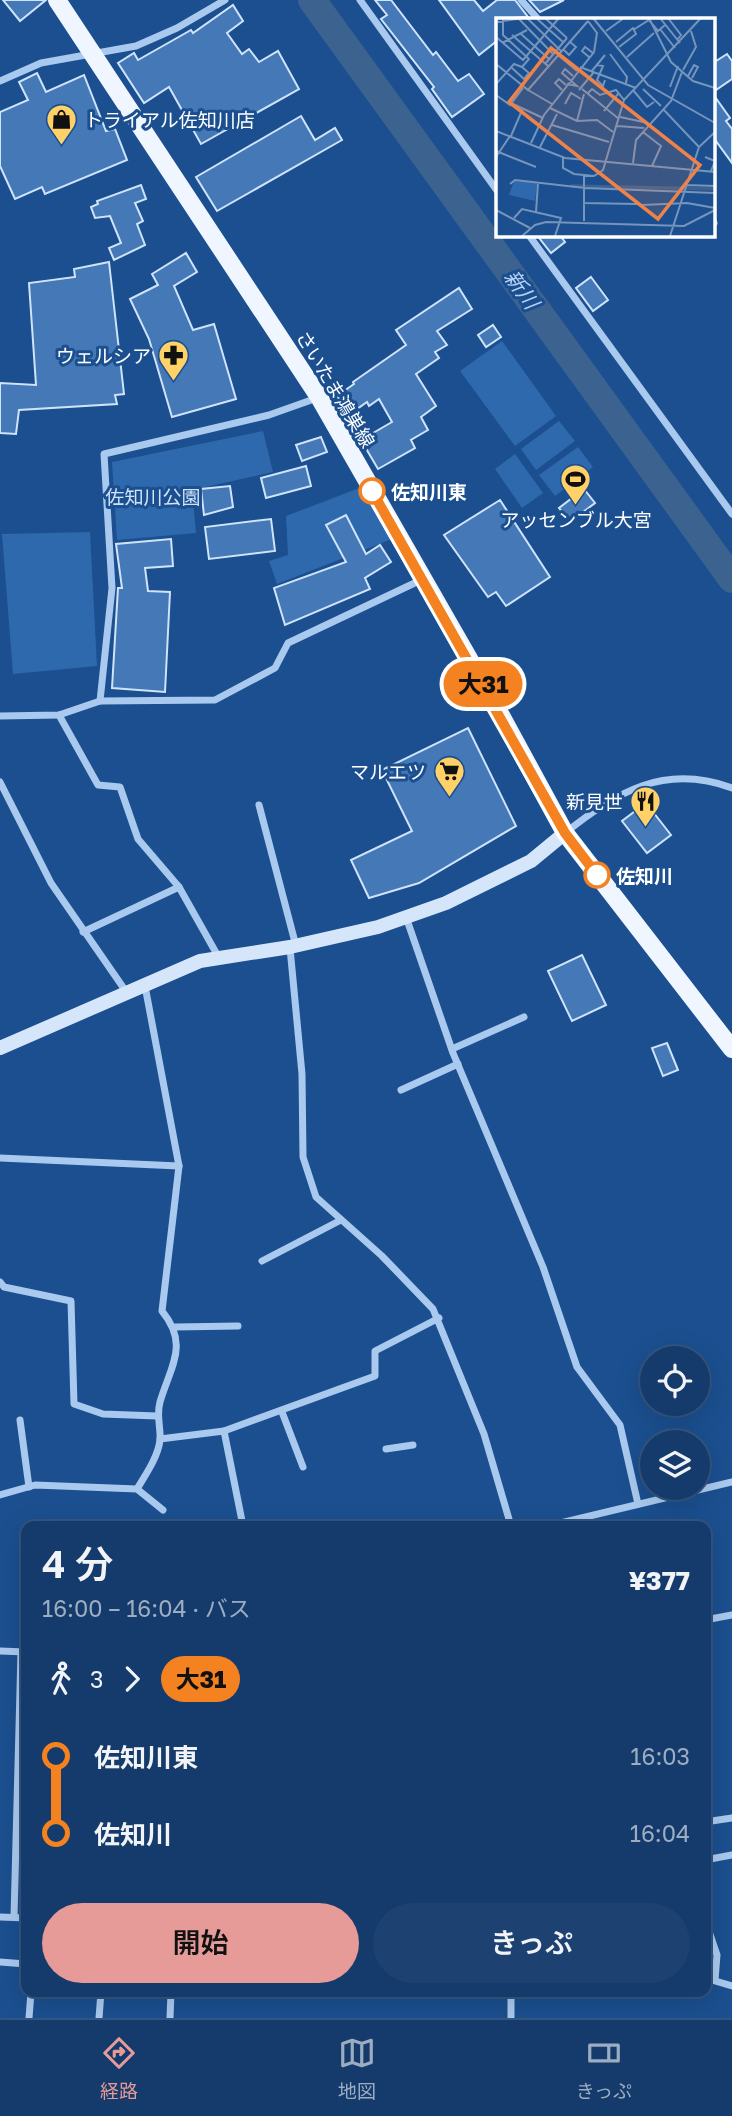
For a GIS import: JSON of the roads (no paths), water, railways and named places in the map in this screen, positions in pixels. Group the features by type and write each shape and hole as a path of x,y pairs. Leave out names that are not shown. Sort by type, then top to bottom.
{"main road":[{"name":"さいたま鴻巣線","path":"57,0 319,397 565,833 732,1049"}],"street":[{"path":"0,81 41,63 136,46 177,28 225,0"},
{"path":"360,0 496,189"},
{"path":"522,0 537,18"},
{"path":"529,236 732,514"},
{"path":"100,701 111,588 104,454 269,415 319,397"},
{"path":"0,716 59,715 100,701 215,700 275,668 288,643 422,580"},
{"path":"59,715 98,785 120,787 138,839 179,887 219,958"},
{"path":"0,1048 200,961 293,946 406,917 446,903 531,861 623,792 645,783 683,779 732,789"},
{"path":"0,782 51,883 127,993"},
{"path":"259,805 293,946 302,1074 303,1157 316,1198 382,1256 439,1318 484,1434 510,1521"},
{"path":"83,932 179,887"},
{"path":"406,917 457,1064 543,1267 577,1367 620,1425 638,1504"},
{"path":"137,1489 151,1466 160,1439 157,1416 176,1359 175,1327 162,1311 179,1166 145,985"},
{"path":"452,1049 524,1017"},
{"path":"401,1090 457,1064"},
{"path":"0,1158 179,1166"},
{"path":"262,1261 341,1220"},
{"path":"0,1282 4,1287 71,1301 74,1404 103,1414 157,1416"},
{"path":"160,1439 224,1431 375,1376 375,1351 439,1318"},
{"path":"175,1327 238,1326"},
{"path":"282,1412 303,1467"},
{"path":"20,1420 29,1487"},
{"path":"224,1431 242,1521"},
{"path":"386,1449 413,1445"},
{"path":"568,1521 732,1482"},
{"path":"0,1495 29,1487 137,1489 163,1510"},
{"path":"711,1619 732,1615"},
{"path":"0,1651 21,1652"},
{"path":"14,1917 21,1732"},
{"path":"711,1821 732,1818"},
{"path":"711,1859 732,1855"},
{"path":"0,1917 21,1918"},
{"path":"711,1938 717,1955 715,1980"},
{"path":"0,1962 21,1964"},
{"path":"711,1979 732,1986"},
{"path":"29,2018 31,1997"},
{"path":"99,2018 101,1997"},
{"path":"170,2018 171,1997"},
{"path":"511,1997 511,2018"}],"waterway":[{"name":"新川","path":"312,0 732,579"}],"place":[{"name":"トライアル佐知川店","path":"61,146"},
{"name":"ウェルシア","path":"174,382"},
{"name":"佐知川東","path":"372,491"},
{"name":"アッセンブル大宮","path":"576,507"},
{"name":"マルエツ","path":"449,798"},
{"name":"新見世","path":"646,828"},
{"name":"佐知川","path":"597,875"}],"park label":[{"name":"佐知川公園","path":"153,496"}]}
